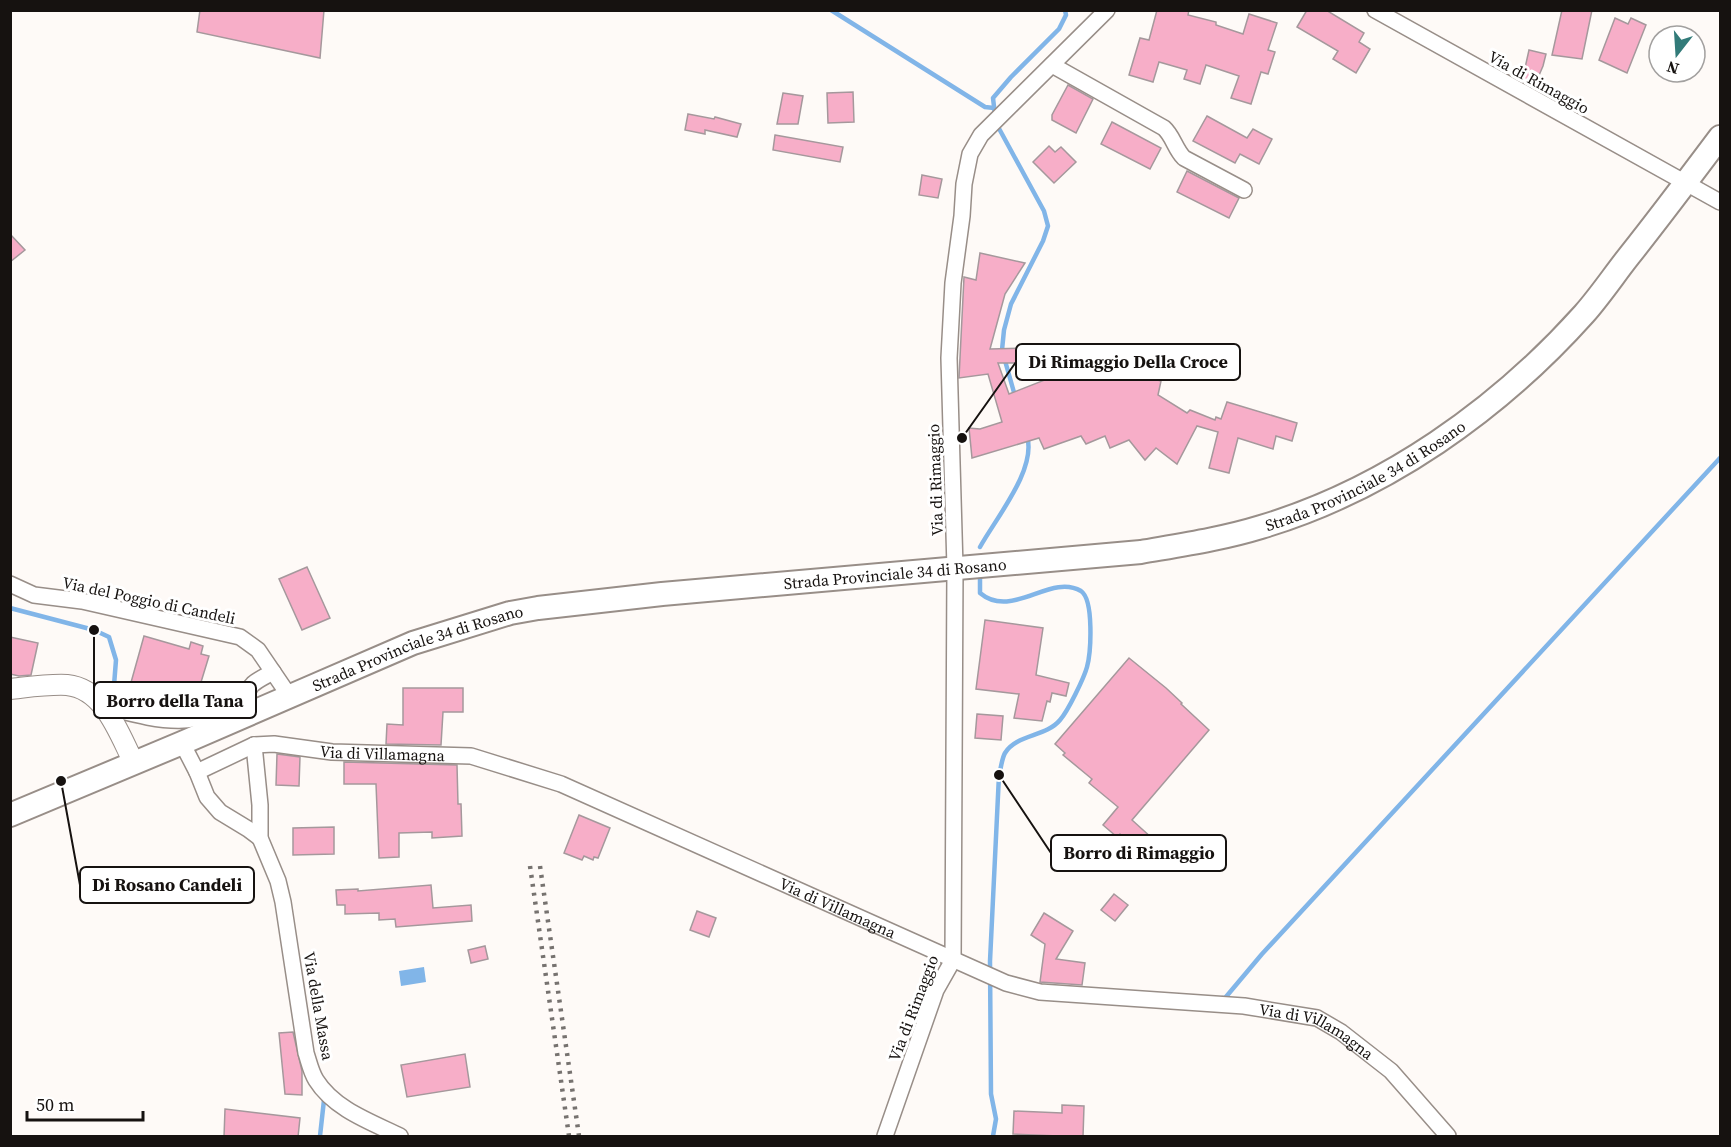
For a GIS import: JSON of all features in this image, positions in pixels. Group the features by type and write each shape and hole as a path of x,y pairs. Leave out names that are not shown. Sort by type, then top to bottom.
{"main road":[{"name":"Strada Provinciale 34 di Rosano","path":"10,815 413,643 480,621 529,610 662,594 1141,552 1212,539 1287,518 1342,496 1432,445 1477,413 1531,368 1585,312 1720,137"}],"street":[{"name":"Via di Rimaggio","path":"885,1137 936,990 952,960 960,568 949,358 953,283 964,184 970,154 981,135 1107,10"},
{"name":"Via di Rimaggio","path":"1375,10 1720,202"},
{"path":"1052,65 1164,128 1169,133 1177,151 1184,158 1244,190"},
{"name":"Via del Poggio di Candeli","path":"10,584 34,595 82,601 240,637 258,651 290,697"},
{"path":"105,707 158,720 184,721 223,709 243,697 252,686 273,672"},
{"path":"10,689 68,685 91,693 105,707 134,763"},
{"path":"182,743 207,797 220,812 260,838"},
{"name":"Via di Villamagna","path":"197,772 254,745 274,744 332,752 471,756 572,789 1006,983 1040,993 1244,1006 1317,1018 1341,1032 1391,1071 1448,1137"},
{"name":"Via della Massa","path":"254,745 260,805 260,838 278,881 283,902 306,1053 315,1078 331,1096 346,1108 400,1137"}],"water":[{"path":"424,967 426,982 401,986 399,971"}],"building":[{"path":"200,10 324,10 320,58 197,32"},
{"path":"1157,10 1189,10 1188,15 1216,22 1216,25 1243,34 1249,14 1277,23 1268,50 1275,52 1268,74 1261,72 1251,104 1231,98 1239,76 1206,65 1200,84 1184,79 1187,70 1159,62 1153,82 1129,75 1140,38 1149,40"},
{"path":"1307,10 1326,10 1364,33 1359,42 1370,49 1356,73 1333,59 1338,51 1297,27"},
{"path":"1562,10 1592,10 1582,59 1552,55"},
{"path":"1615,18 1628,24 1631,18 1646,25 1627,73 1599,60"},
{"path":"1529,50 1546,54 1534,87 1518,78 1523,67 1525,68"},
{"path":"1068,85 1093,99 1076,133 1052,120 1052,115"},
{"path":"853,92 854,122 828,123 827,93"},
{"path":"783,93 803,96 798,124 777,124"},
{"path":"688,114 714,119 715,117 741,124 737,137 705,130 705,134 685,130"},
{"path":"1207,116 1247,138 1253,129 1272,139 1259,164 1240,154 1235,163 1193,141"},
{"path":"1112,122 1161,148 1150,169 1101,144"},
{"path":"775,135 843,147 840,162 773,150"},
{"path":"1049,146 1055,152 1061,147 1076,162 1054,183 1033,162"},
{"path":"1187,171 1239,198 1229,218 1177,192"},
{"path":"922,175 942,179 938,198 919,195"},
{"path":"10,234 25,250 10,262"},
{"path":"980,253 1025,263 1005,294 990,349 1034,348 1034,363 998,363 1009,394 1093,361 1161,381 1158,395 1187,413 1190,410 1215,420 1216,417 1221,419 1227,402 1297,423 1292,441 1276,436 1273,449 1238,438 1229,473 1209,468 1218,432 1197,426 1177,464 1156,448 1145,460 1129,440 1110,448 1105,436 1086,444 1081,436 1044,449 1039,438 972,458 969,428 980,429 1002,422 988,374 959,378 964,277 976,280"},
{"path":"307,567 330,618 302,630 279,579"},
{"path":"985,620 1043,628 1036,675 1069,683 1066,696 1052,693 1050,702 1047,701 1042,721 1014,718 1019,694 976,689"},
{"path":"144,636 189,649 191,642 203,646 201,654 209,656 194,705 130,686"},
{"path":"10,637 38,643 31,675 10,674"},
{"path":"1129,658 1166,688 1209,730 1132,820 1153,839 1140,852 1120,834 1117,837 1103,825 1118,807 1089,783 1092,779 1063,755 1065,753 1055,744"},
{"path":"403,688 463,688 463,712 443,712 441,745 386,744 387,724 403,725"},
{"path":"977,714 1003,716 1001,740 975,738"},
{"path":"277,754 300,757 299,786 276,785"},
{"path":"344,762 457,765 462,836 432,838 432,832 399,833 399,857 379,858 376,784 344,784"},
{"path":"579,815 610,828 598,858 594,857 593,860 584,856 582,860 564,853"},
{"path":"334,827 334,854 293,855 293,828"},
{"path":"431,885 433,908 471,905 472,921 396,927 395,919 379,920 379,913 345,914 345,905 337,905 336,890 358,889 358,891"},
{"path":"1114,894 1128,905 1115,921 1101,910"},
{"path":"697,911 716,918 709,937 690,930"},
{"path":"1044,913 1073,931 1056,959 1085,963 1082,985 1040,982 1045,944 1031,935"},
{"path":"485,946 488,959 471,963 468,950"},
{"path":"293,1032 302,1071 302,1095 285,1094 279,1033"},
{"path":"465,1054 470,1087 407,1097 401,1065"},
{"path":"1062,1105 1084,1106 1083,1137 1013,1134 1014,1111 1062,1113"},
{"path":"225,1109 300,1118 298,1137 224,1137"}],"waterway":[{"path":"831,10 985,107 994,108"},
{"path":"995,115 993,98 1059,29 1066,15 1065,10"},
{"path":"996,123 1044,211 1048,226 1043,241 1011,304 1004,330 1002,350 1015,396"},
{"path":"980,547 1021,478 1029,449 1027,436"},
{"path":"1222,998 1225,998 1262,954 1720,458"},
{"path":"980,577 980,593 992,600 1005,602 1057,588 1069,587 1081,591 1085,596 1090,615 1090,650 1087,667 1067,709 1054,726 1010,747 1004,755 999,775 990,961 991,1094 996,1119 993,1136"},
{"path":"10,608 94,630 109,637 116,660 113,698"},
{"path":"320,1136 324,1100"}],"railway":[{"path":"530,866 569,1136"},
{"path":"540,866 579,1136"}],"place":[{"name":"Di Rimaggio Della Croce","path":"962,438"},
{"name":"Borro della Tana","path":"94,630"},
{"name":"Borro di Rimaggio","path":"999,775"},
{"name":"Di Rosano Candeli","path":"61,781"}]}
